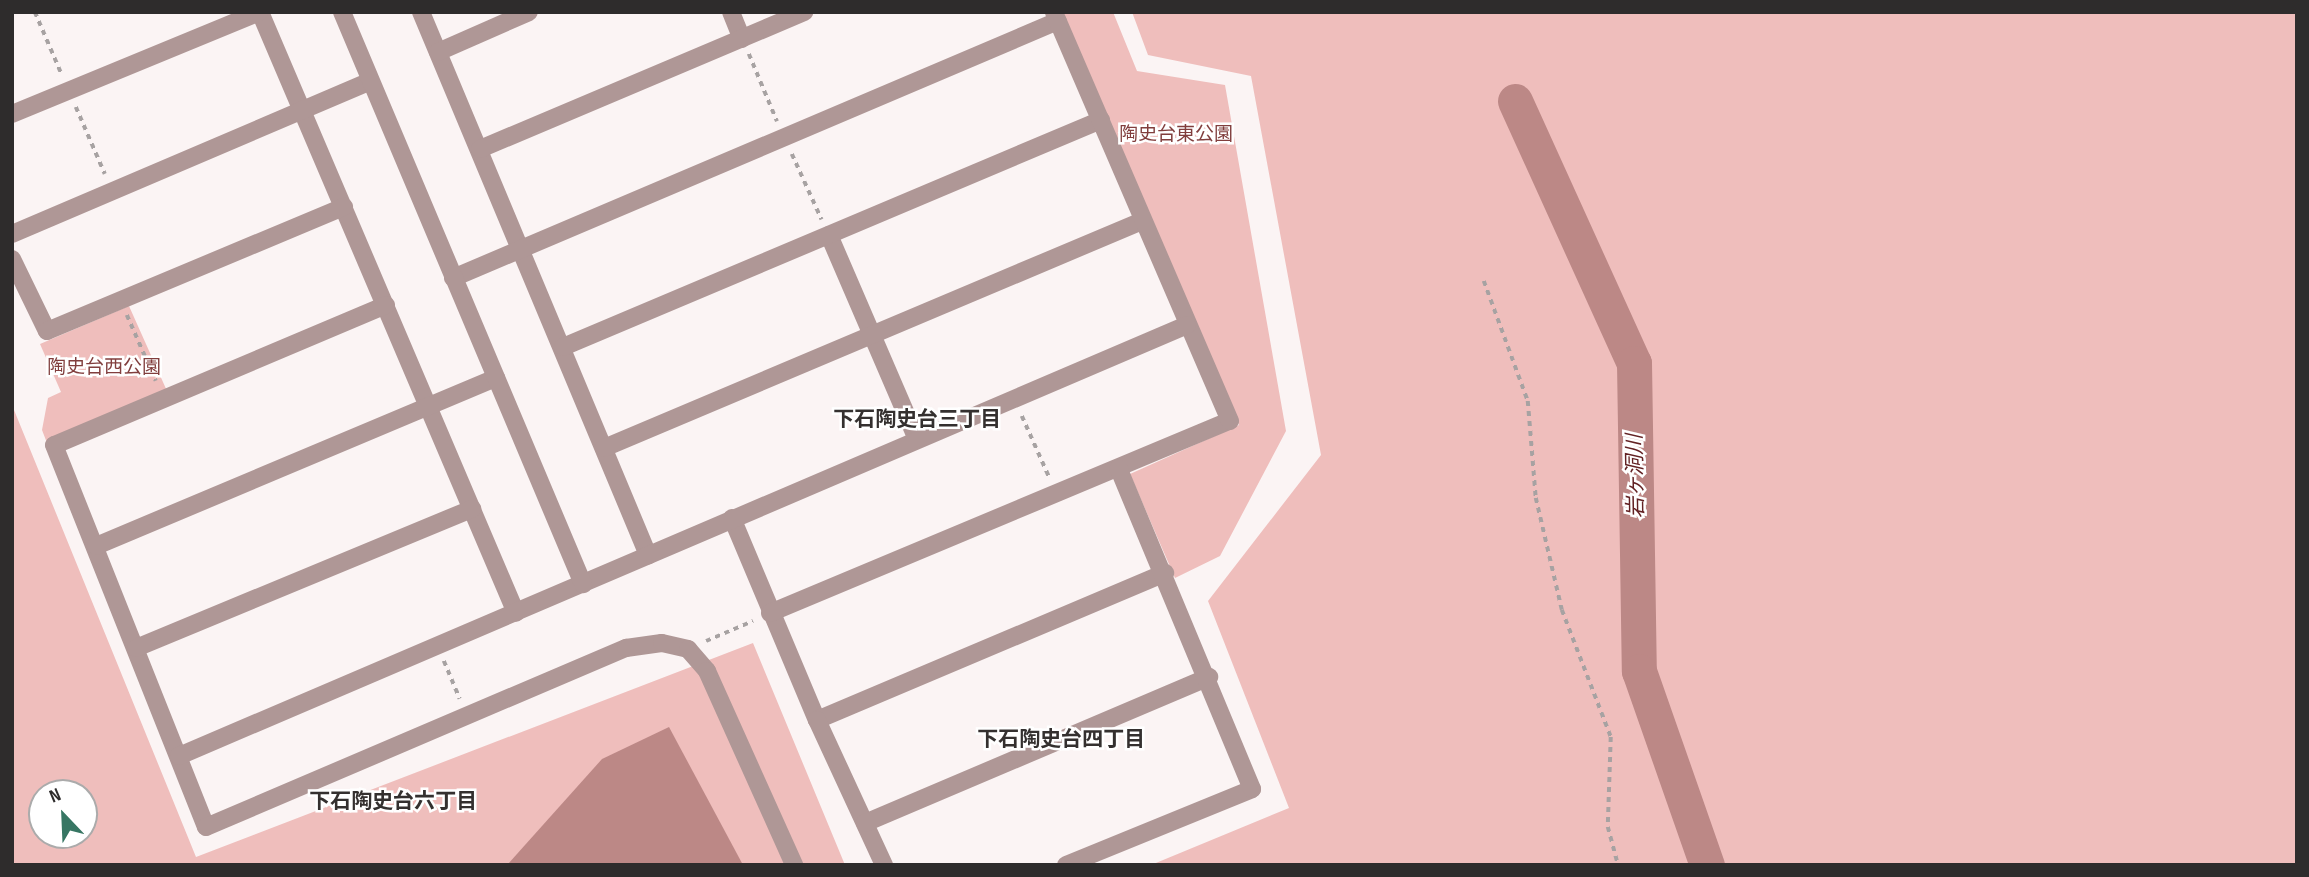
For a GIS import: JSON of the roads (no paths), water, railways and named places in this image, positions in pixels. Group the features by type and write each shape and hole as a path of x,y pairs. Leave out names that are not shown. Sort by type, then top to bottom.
{"street":[{"path":"12,114 259,12 303,109 516,613"},
{"path":"342,12 583,584"},
{"path":"421,12 648,555"},
{"path":"438,52 529,12"},
{"path":"731,12 742,39"},
{"path":"480,149 804,12"},
{"path":"453,278 1056,17 1230,421 770,613"},
{"path":"12,234 370,81"},
{"path":"563,347 1101,120"},
{"path":"12,259 47,331 344,207"},
{"path":"604,448 1142,221"},
{"path":"829,235 916,439"},
{"path":"386,305 54,445 206,827 626,648 662,643 688,649 707,671 794,865"},
{"path":"179,756 516,613 732,517 1187,325"},
{"path":"96,546 496,378"},
{"path":"1066,865 1252,789 1209,677 1119,468"},
{"path":"136,648 472,509"},
{"path":"732,517 770,613 884,865"},
{"path":"817,720 1165,573"},
{"path":"864,823 1209,677"}],"waterway":[{"name":"岩ヶ洞川","path":"1515,101 1634,363 1639,671 1707,865"}],"district":[{"name":"下石陶史台三丁目","path":"917,420"},
{"name":"下石陶史台四丁目","path":"1061,740"},
{"name":"下石陶史台六丁目","path":"393,802"}],"park label":[{"name":"陶史台東公園","path":"1176,135"},
{"name":"陶史台西公園","path":"104,368"}]}
